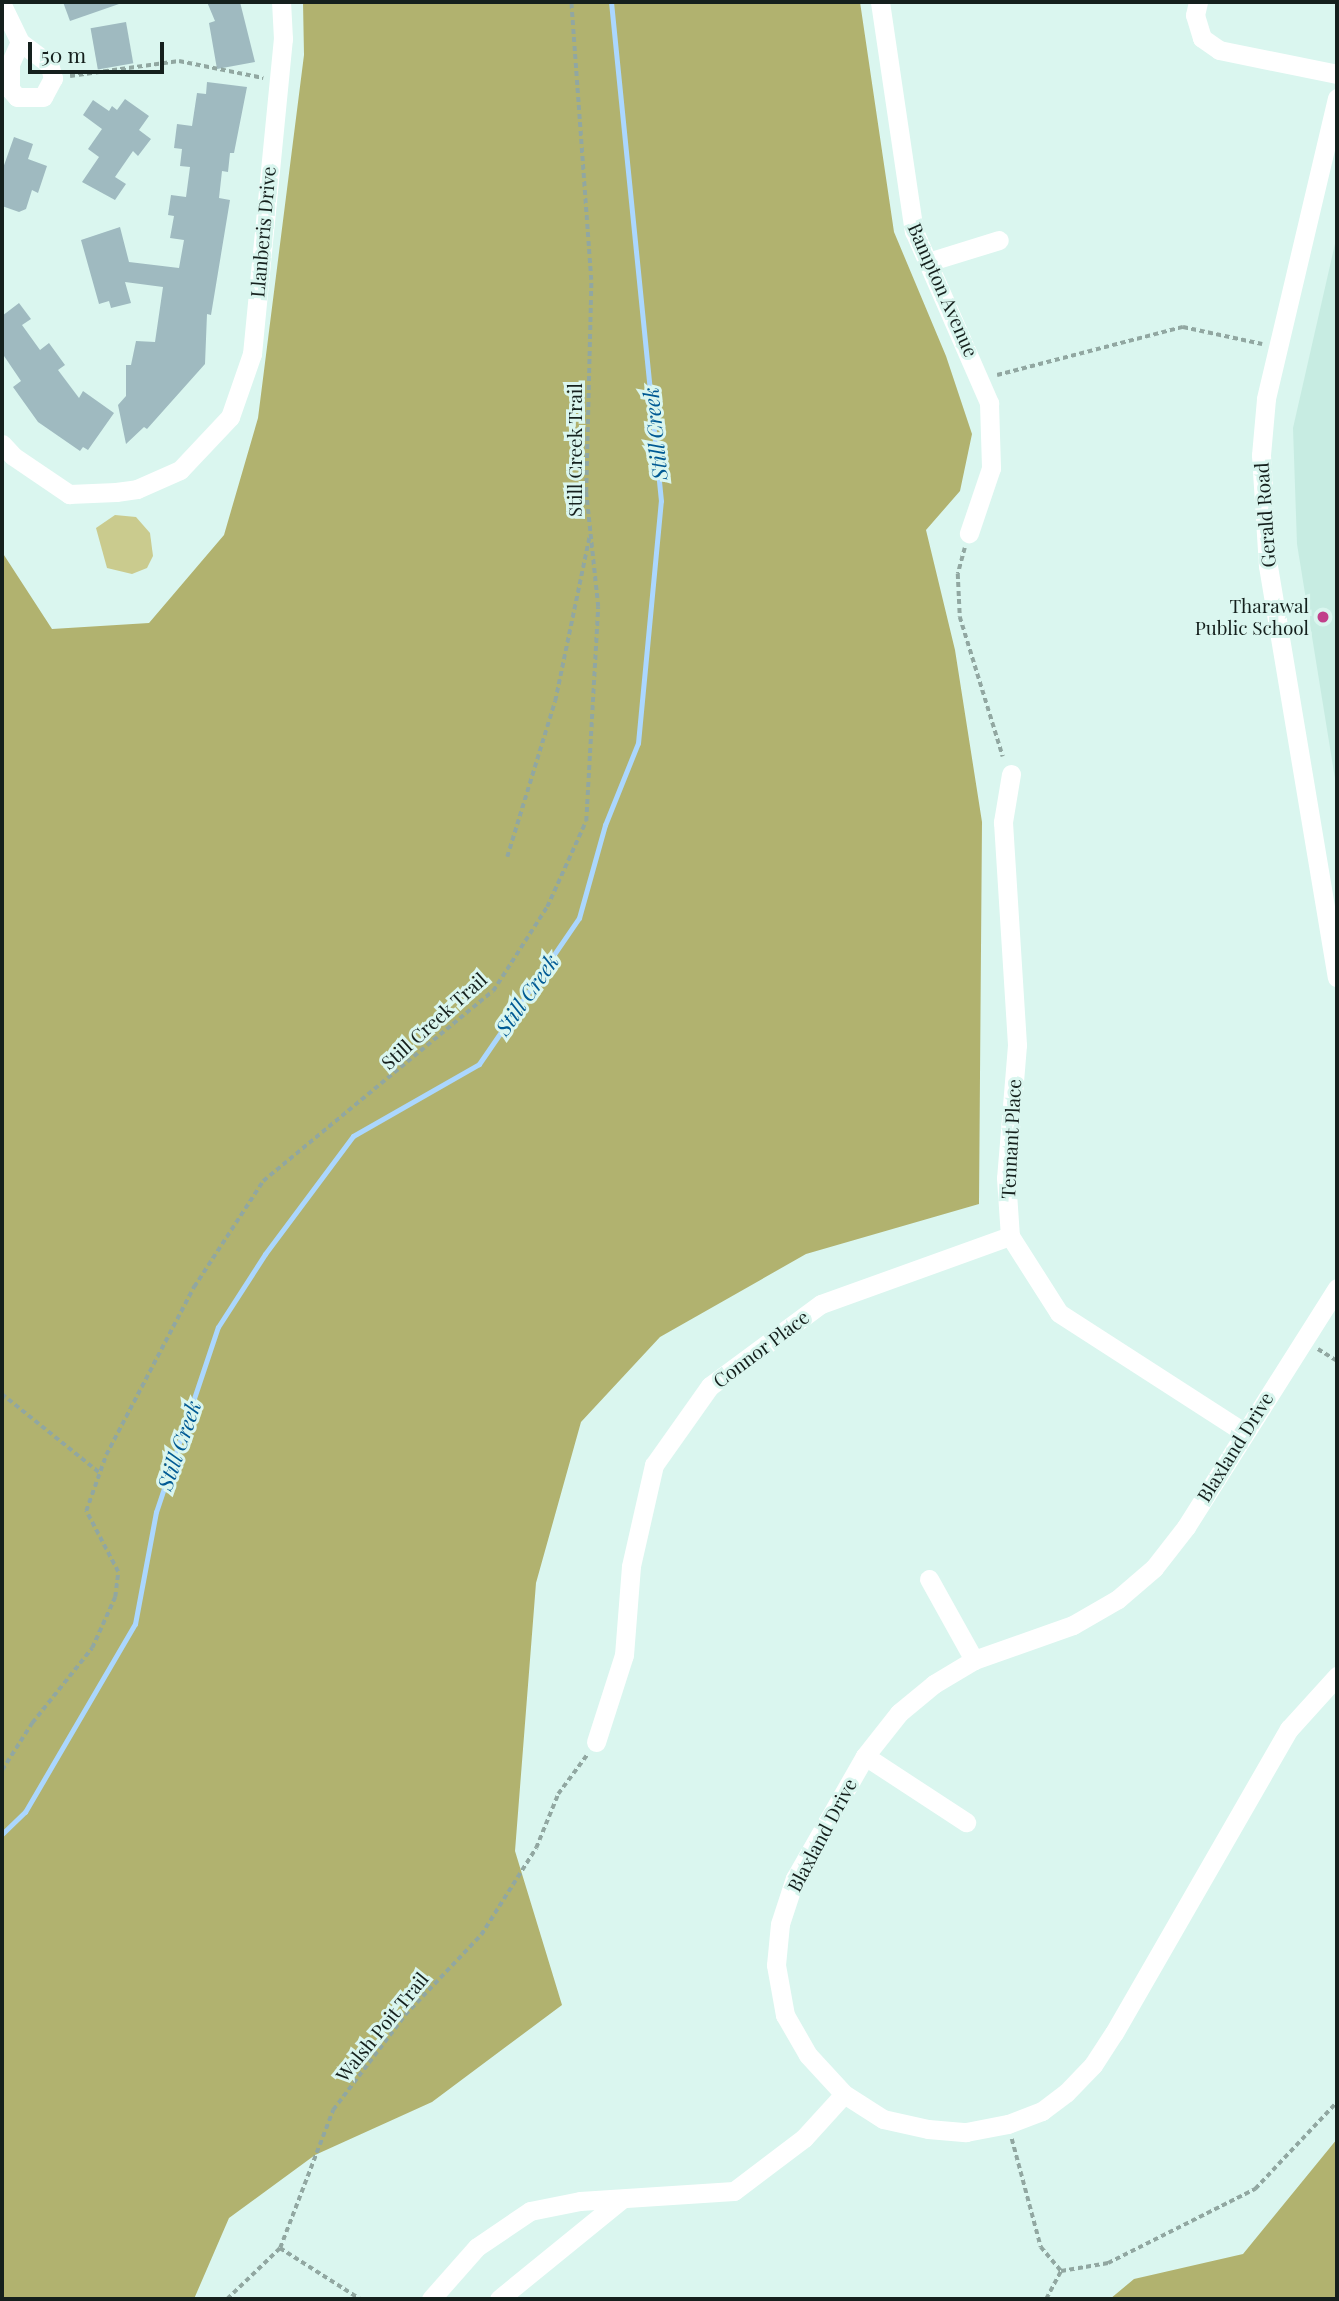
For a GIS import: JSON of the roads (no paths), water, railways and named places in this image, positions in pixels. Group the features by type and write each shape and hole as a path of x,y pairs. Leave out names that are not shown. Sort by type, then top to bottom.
{"street":[{"name":"Llanberis Drive","path":"2,444 69,494 137,488 180,470 204,449 230,417 252,354 278,81 282,2"},
{"name":"Bampton Avenue","path":"880,2 908,207 928,262 981,381 992,423 991,468 969,533"},
{"path":"1198,2 1195,15 1202,38 1219,50 1337,74"},
{"path":"2,5 20,42 49,64 53,78 50,92 37,99 18,97 10,89 7,77 20,42"},
{"name":"Gerald Road","path":"1337,98 1278,347 1261,455 1264,533 1337,976"},
{"path":"928,262 999,240"},
{"name":"Tennant Place","path":"1011,774 1003,822 1017,1045 1006,1178 1010,1236 1059,1313 1244,1432"},
{"name":"Connor Place","path":"596,1742 624,1655 631,1566 654,1465 710,1386 821,1304 1010,1236"},
{"name":"Blaxland Drive","path":"1337,1288 1185,1527 1145,1576 1118,1599 1073,1625 974,1660 899,1713 865,1756 794,1878 780,1924 776,1965 785,2015 808,2055 844,2094 884,2119 928,2129 966,2132 1008,2124 1042,2110 1093,2065 1289,1729 1337,1676"},
{"path":"929,1579 974,1660"},
{"path":"865,1756 966,1822"},
{"path":"431,2299 477,2247 530,2211 622,2199 734,2191 804,2138 844,2094"},
{"path":"499,2299 622,2199"}],"waterway":[{"name":"Still Creek","path":"2,1834 25,1812 135,1624 156,1512 218,1327 265,1254 353,1136 479,1064 579,918 605,825 638,743 661,501 611,2"}],"place":[{"name":"Tharawal Public School","path":"1323,617"}]}
